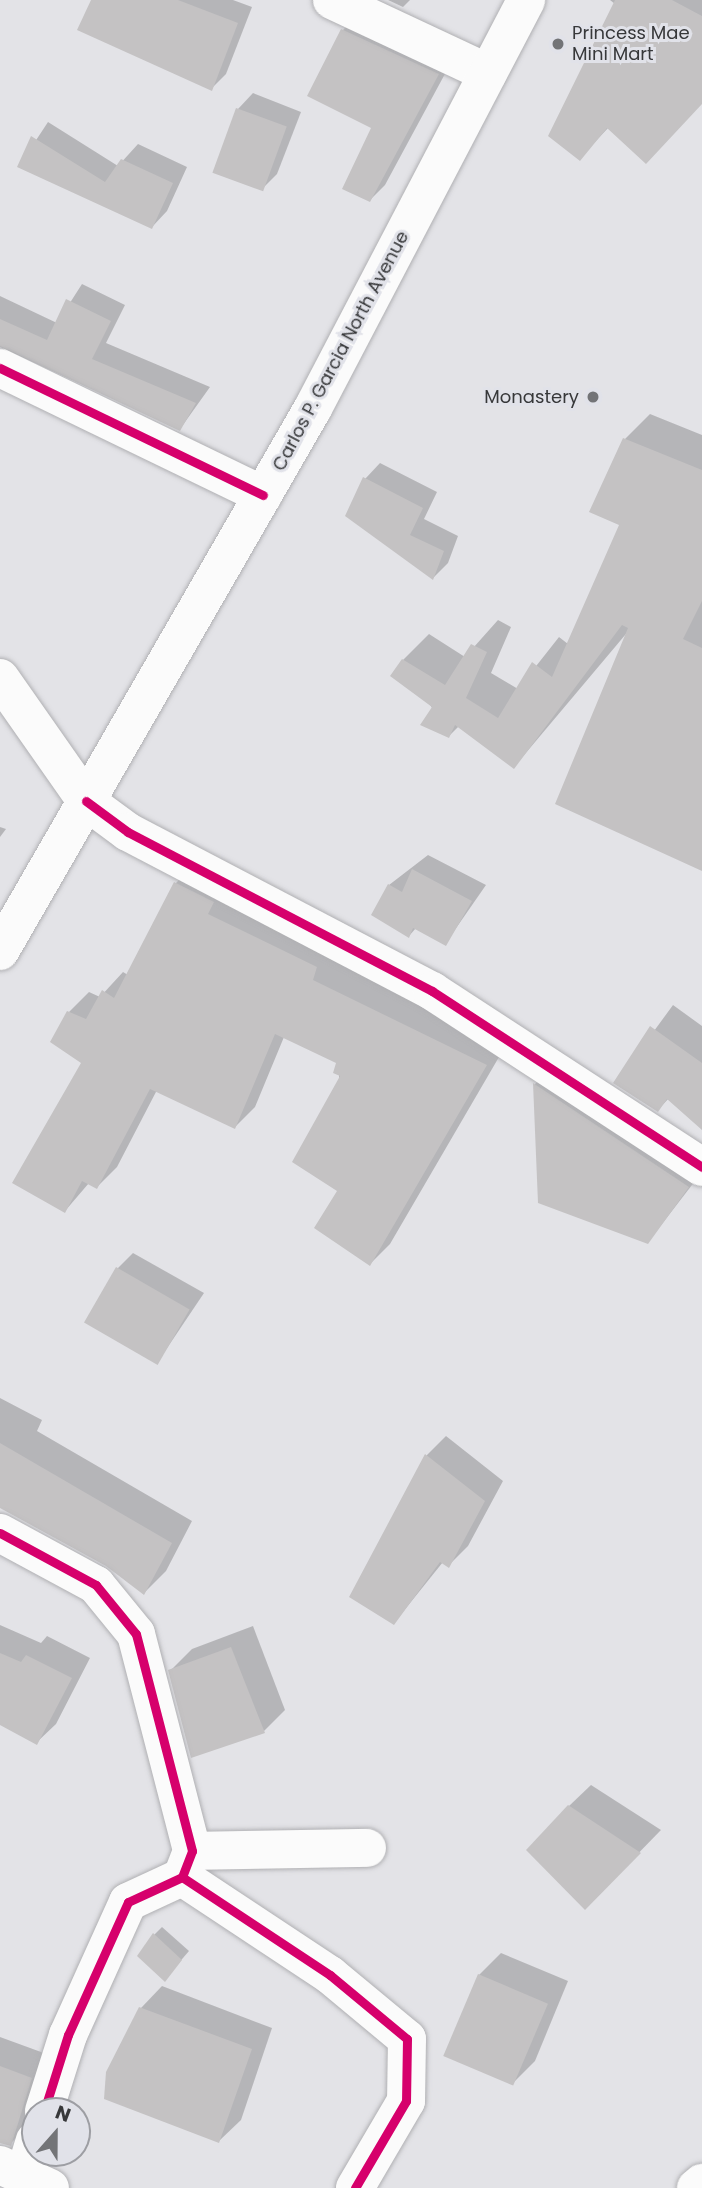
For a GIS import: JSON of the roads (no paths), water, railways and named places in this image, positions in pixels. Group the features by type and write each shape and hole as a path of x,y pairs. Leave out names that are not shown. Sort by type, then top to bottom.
{"street":[{"path":"332,0 488,73"},
{"name":"Carlos P. Garcia North Avenue","path":"0,951 263,495 526,0"},
{"path":"0,368 263,495"},
{"path":"0,678 86,801 128,832 432,991 702,1167"},
{"path":"0,1532 96,1585 136,1634 187,1864 330,1975 407,2039 406,2101 355,2188"},
{"path":"48,2097 68,2035 128,1902 187,1864 367,1848"},
{"path":"696,2188 702,2183"}],"place":[{"name":"Princess Mae Mini Mart","path":"558,44"},
{"name":"Monastery","path":"593,397"}]}
